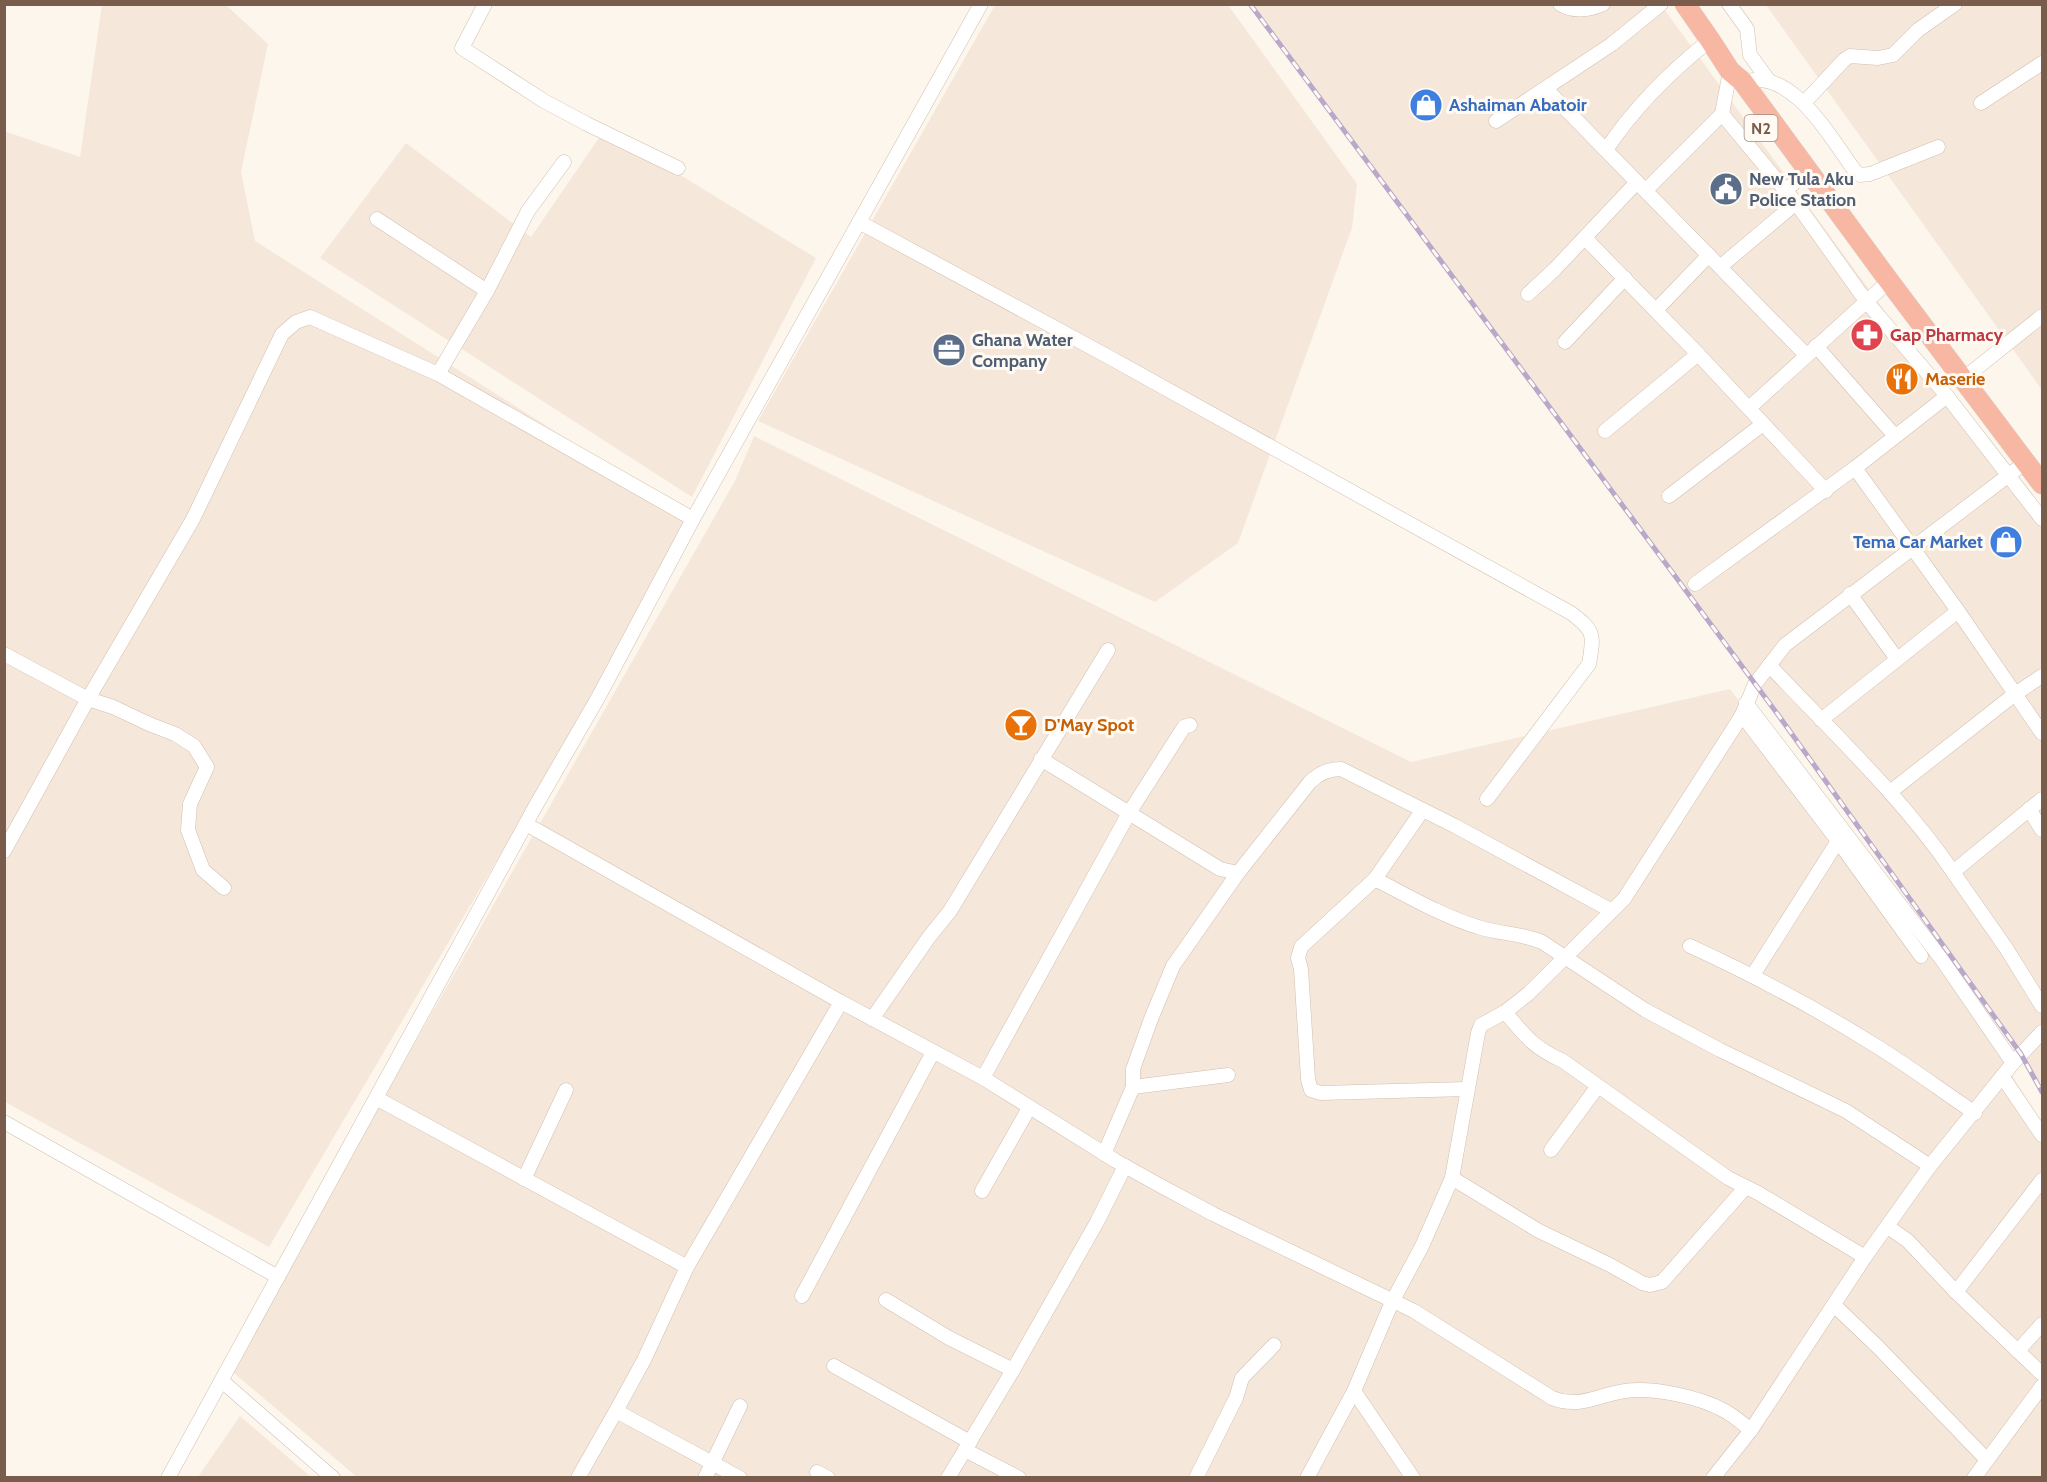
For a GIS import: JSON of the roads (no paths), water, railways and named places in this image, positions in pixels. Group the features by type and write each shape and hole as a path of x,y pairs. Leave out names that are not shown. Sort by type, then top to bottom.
{"highway":[{"name":"N2","path":"1685,4 1737,77 1735,92 1749,113 1791,162 1808,171 2043,484"}],"street":[{"path":"485,4 462,48 544,101 678,168"},
{"path":"168,1478 525,824 599,696 693,519 981,4"},
{"path":"1560,4 1568,9 1582,10 1603,4"},
{"path":"1496,121 1612,44 1661,4"},
{"path":"1729,4 1747,29 1750,55 1769,81"},
{"path":"1804,104 1850,56 1878,58 1893,55 1918,30 1955,4"},
{"path":"1606,150 1619,129 1656,86 1710,40"},
{"path":"1981,103 2043,63"},
{"path":"1528,294 1641,186 1722,114 1737,77 1769,81 1785,89 1804,104 1860,175 1872,173 1938,147"},
{"path":"1546,88 1709,255 1811,351 1895,436"},
{"path":"1722,114 1786,190 1866,301 1947,396 2043,519"},
{"path":"438,374 487,291 528,212 564,162"},
{"path":"1786,190 1808,171"},
{"path":"1721,266 1796,203"},
{"path":"377,219 487,291"},
{"path":"859,222 1561,607 1586,624 1593,639 1589,664 1487,799"},
{"path":"1585,238 1698,354 1826,491"},
{"path":"1656,310 1709,255"},
{"path":"1566,342 1625,278"},
{"path":"1749,408 1889,281"},
{"path":"1964,379 2043,316"},
{"path":"4,851 87,699 193,519 282,334 296,322 310,317 438,374 693,519"},
{"path":"1605,431 1698,354"},
{"path":"1695,584 1826,491 1947,396"},
{"path":"1669,496 1763,424"},
{"path":"1307,1478 1354,1391 1392,1302 1422,1246 1452,1178 1467,1089 1481,1026 1505,1012 1528,994 1612,911 1634,886 1744,709 1755,684 1785,645 2026,462"},
{"path":"1855,468 2043,733"},
{"path":"1850,594 1897,659"},
{"path":"1821,720 1958,611"},
{"path":"872,1019 929,937 950,911 1108,650"},
{"path":"4,654 87,699 113,707 175,734 194,746 207,767 190,804 188,830 203,870 224,888"},
{"path":"1769,665 1924,831 2006,948 2043,1006"},
{"path":"1890,792 2016,694 2043,676"},
{"path":"1744,709 1921,956"},
{"path":"1744,709 1943,961 2013,1063"},
{"path":"983,1078 1129,813 1184,727 1190,725"},
{"path":"1041,759 1220,869 1238,873"},
{"path":"1104,1154 1133,1087 1133,1069 1173,966 1238,873 1317,775 1330,769 1341,769 1455,826 1612,911"},
{"path":"1953,872 2043,799"},
{"path":"2029,809 2043,830"},
{"path":"1422,811 1375,879 1301,947 1298,958 1301,969 1308,1079 1311,1090 1321,1093 1467,1089"},
{"path":"525,824 841,1002 983,1078 1125,1166 1213,1214 1414,1311 1552,1398 1573,1404 1626,1391 1657,1391 1725,1411 1751,1430"},
{"path":"1753,975 1839,842"},
{"path":"1375,879 1430,907 1477,927 1532,937 1542,942 1645,1010 1720,1050 1846,1111 1930,1166"},
{"path":"1690,946 1753,975 1870,1041 1975,1113"},
{"path":"578,1478 616,1411 687,1267 841,1002"},
{"path":"1505,1012 1530,1043 1563,1062 1668,1137 1745,1188 1758,1193 1865,1257"},
{"path":"1713,1478 1751,1430 1865,1257 1930,1166 2013,1063 2040,1040"},
{"path":"802,1296 933,1052"},
{"path":"1133,1087 1228,1075"},
{"path":"2002,1076 2043,1135"},
{"path":"1551,1150 1598,1086"},
{"path":"524,1179 566,1090"},
{"path":"376,1098 687,1267"},
{"path":"982,1191 1029,1108"},
{"path":"4,1122 278,1277"},
{"path":"948,1478 1013,1370 1097,1222 1125,1166"},
{"path":"1452,1178 1539,1231 1650,1285 1662,1282 1745,1188"},
{"path":"1956,1292 2043,1180"},
{"path":"1888,1227 1908,1241 1956,1292 2043,1374"},
{"path":"886,1300 949,1338 1013,1370"},
{"path":"1834,1305 1878,1347 1987,1460"},
{"path":"2018,1352 2043,1324"},
{"path":"1196,1478 1236,1398 1242,1378 1274,1345"},
{"path":"834,1366 1019,1478"},
{"path":"222,1381 333,1478"},
{"path":"1974,1478 2043,1386"},
{"path":"1354,1391 1413,1478"},
{"path":"705,1478 740,1407"},
{"path":"616,1411 740,1478"}],"railway":[{"path":"1250,4 1779,716 2021,1054 2042,1092"}],"place":[{"name":"Ashaiman Abatoir","path":"1426,105"},
{"name":"New Tula Aku Police Station","path":"1726,189"},
{"name":"Gap Pharmacy","path":"1867,335"},
{"name":"Ghana Water Company","path":"949,350"},
{"name":"Maserie","path":"1902,379"},
{"name":"Tema Car Market","path":"2006,542"},
{"name":"D'May Spot","path":"1021,725"}]}
